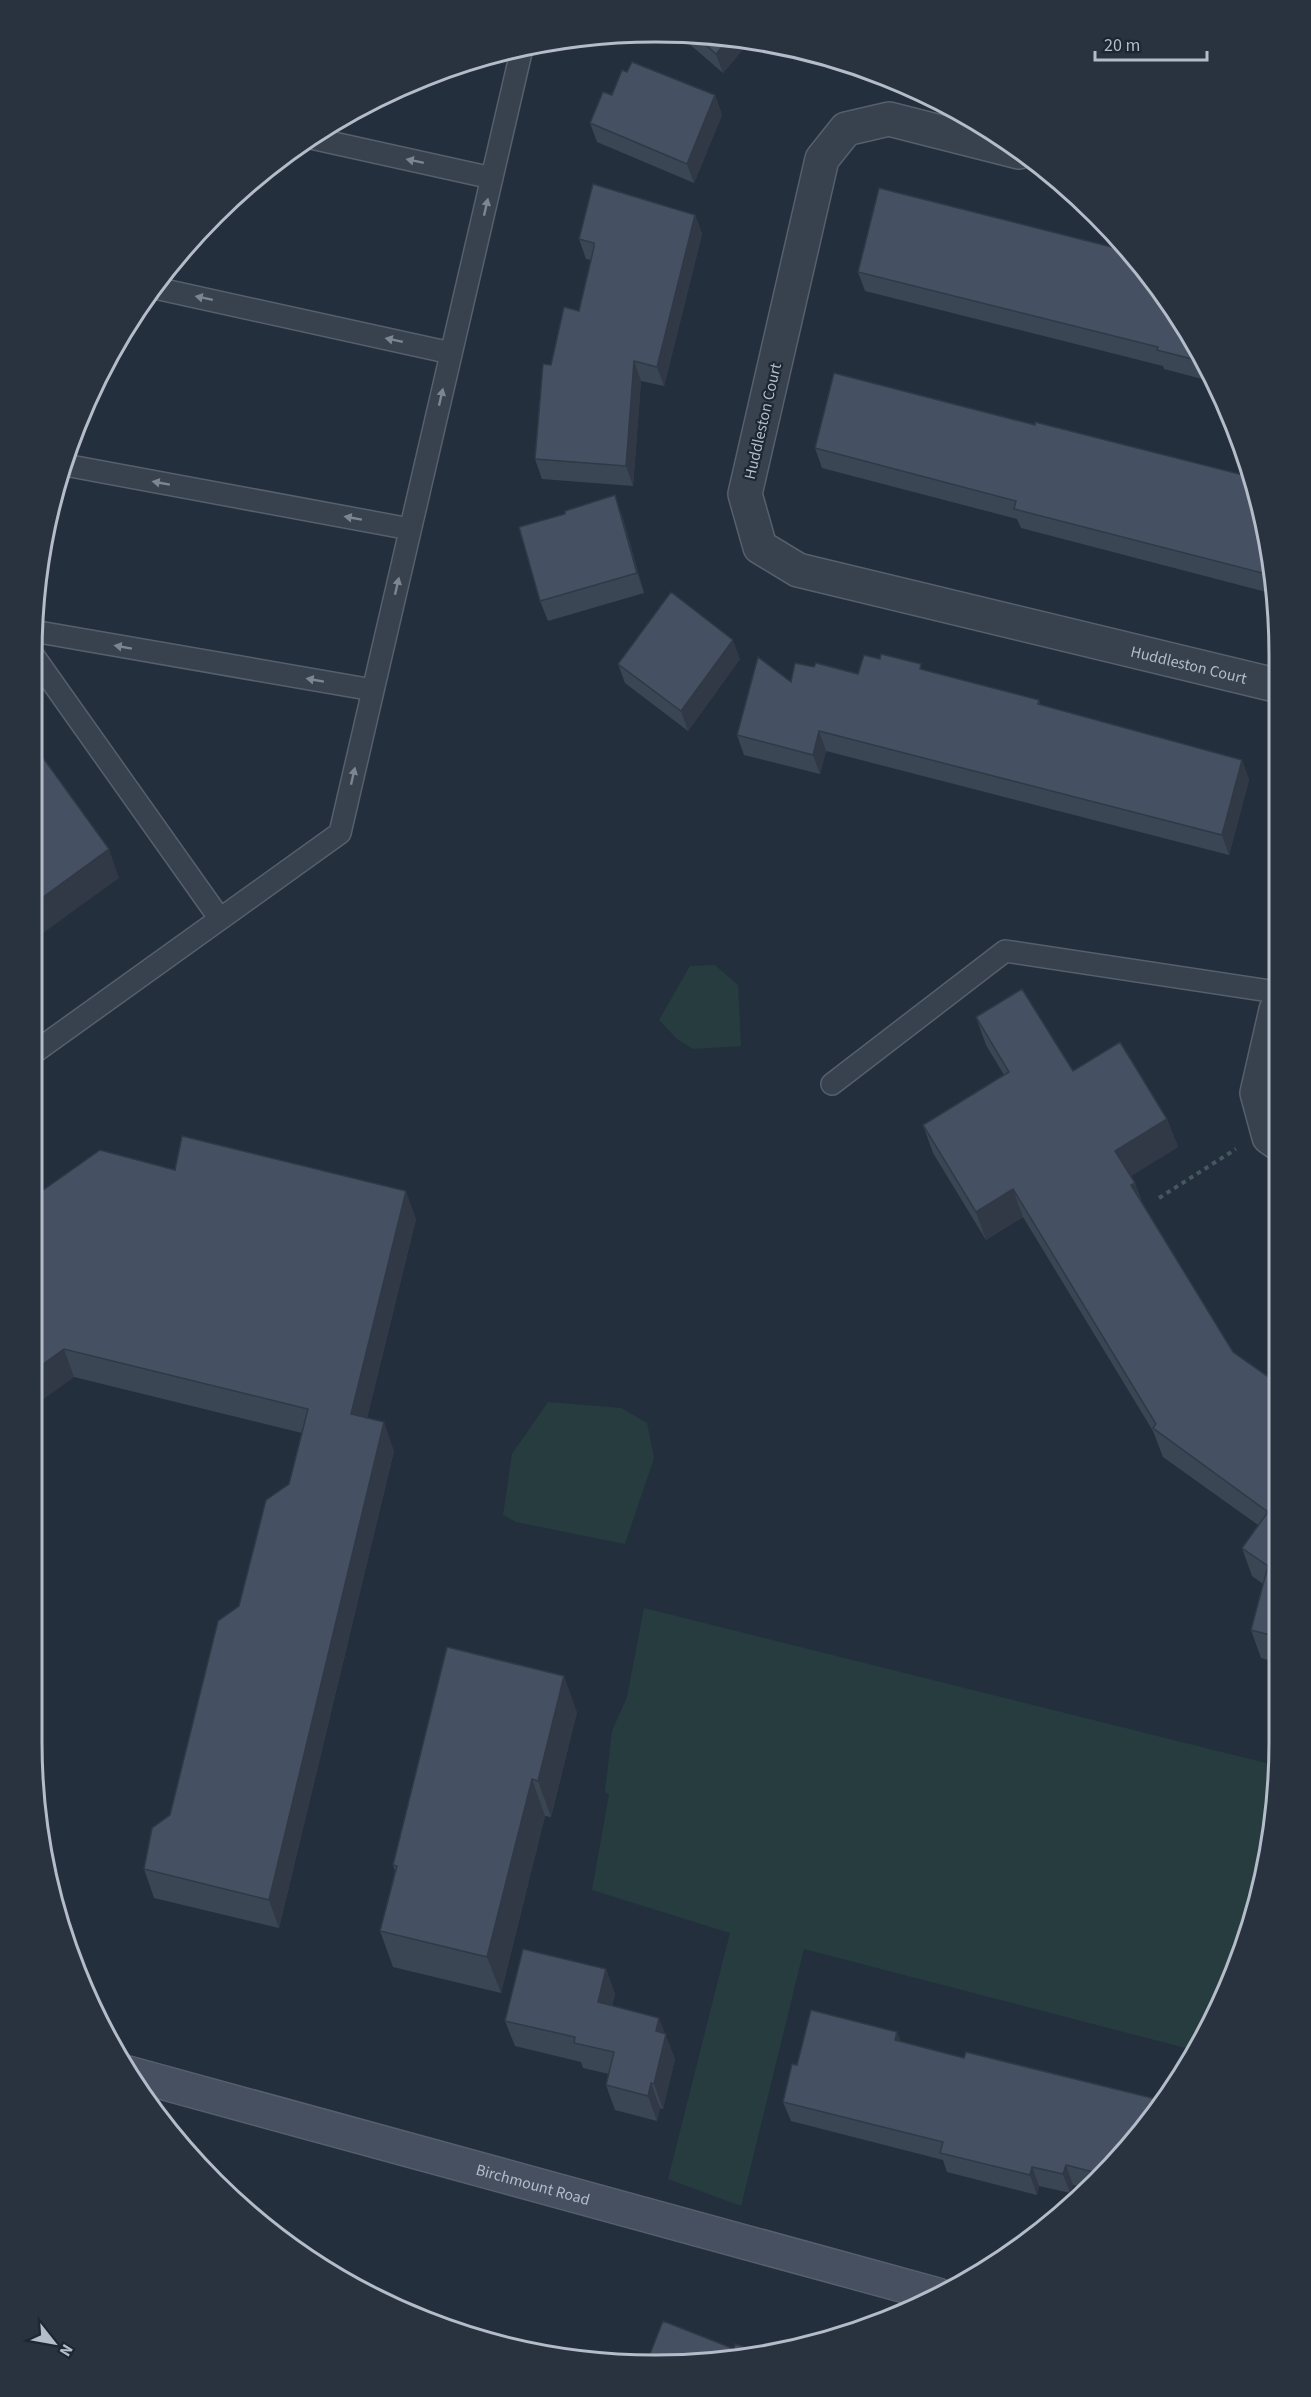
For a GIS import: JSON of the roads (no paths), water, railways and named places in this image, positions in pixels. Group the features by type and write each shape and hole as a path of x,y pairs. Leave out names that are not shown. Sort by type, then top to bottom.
{"main road":[{"name":"Birchmount Road","path":"142,2077 927,2292"}],"street":[{"name":"Huddleston Court","path":"999,147 889,119 846,129 822,159 745,494 760,548 798,570 1269,685"},
{"path":"1269,1041 1257,1093 1269,1129"}],"lane":[{"path":"42,1047 340,833 520,58"},
{"path":"322,140 492,178"},
{"path":"163,290 451,353"},
{"path":"72,466 410,529"},
{"path":"43,633 373,690"},
{"path":"42,668 220,919"},
{"path":"832,1084 1005,951 1269,991"}]}
